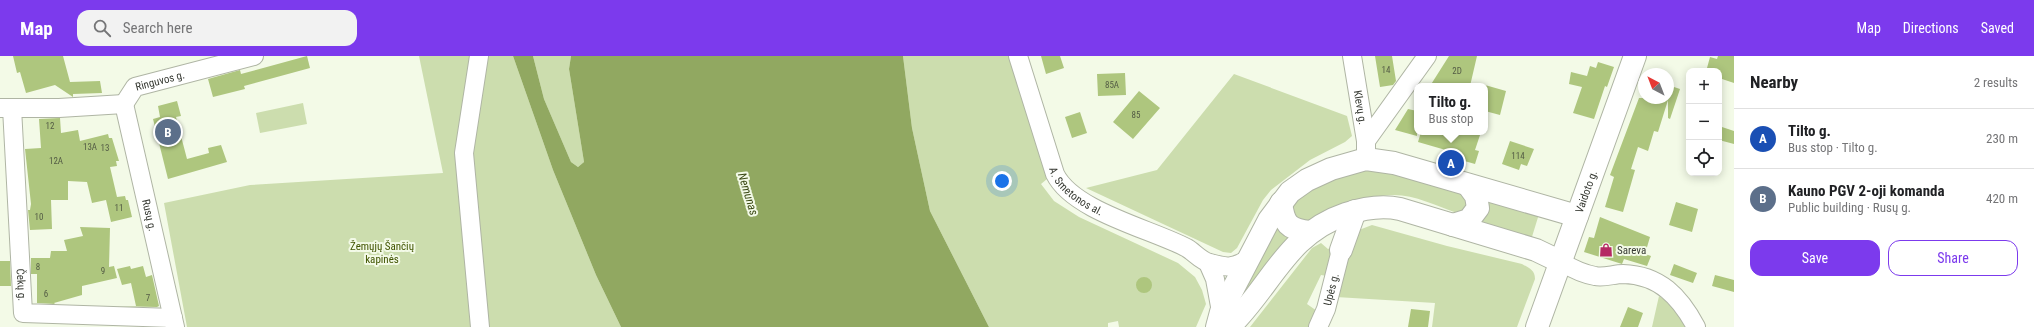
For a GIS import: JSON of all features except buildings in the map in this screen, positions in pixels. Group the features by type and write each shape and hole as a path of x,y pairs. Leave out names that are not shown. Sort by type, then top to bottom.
{"main road":[{"name":"Vaidoto g.","path":"1538,327 1635,56"},
{"path":"1222,322 1248,260 1269,220 1290,192 1307,180 1366,150 1394,163 1577,216"},
{"path":"1453,225 1469,220 1478,208 1476,196 1468,185"},
{"path":"1281,203 1283,217 1290,226 1296,230 1313,230 1328,233 1335,240 1341,250"},
{"path":"1222,322 1252,302 1279,264 1313,230 1355,211 1388,207 1536,250 1561,262"},
{"path":"1341,250 1355,211"}],"street":[{"name":"Ringuvos g.","path":"124,104 135,87 254,56"},
{"path":"479,56 464,153 480,327"},
{"name":"A. Smetonos al.","path":"1018,56 1042,135 1058,181 1073,195 1091,206 1187,248 1208,263 1233,267 1248,260"},
{"name":"Klevų g.","path":"1352,56 1366,150"},
{"path":"1366,150 1427,56"},
{"path":"6,108 59,108 124,104"},
{"name":"Rusų g.","path":"124,104 174,323"},
{"name":"Čekų g.","path":"6,108 23,313 174,323"},
{"name":"Upės g.","path":"1318,327 1326,309 1341,250"},
{"path":"1561,262 1596,277 1622,274 1637,276 1653,281 1667,288 1679,299 1696,327"},
{"path":"1208,263 1215,279 1222,322"}],"green space":[{"name":"Žemųjų Šančių kapinės","path":"419,56 513,56 553,170 596,275 621,327 187,327 164,203 250,185 443,173"},
{"path":"533,56 571,56 569,69 584,162 578,167 571,162 544,99"},
{"path":"903,56 1010,56 1047,179 1041,184 1054,201 1079,217 1178,263 1195,277 1202,290 1206,304 1196,327 1119,327 1118,321 1108,323 1108,327 989,327 930,211 912,128"},
{"path":"1234,74 1347,116 1352,136 1345,142 1310,160 1271,190 1263,200 1237,248 1231,253 1223,252 1086,188 1157,170"},
{"path":"303,103 307,124 260,133 256,113"},
{"path":"1357,171 1387,171 1461,192 1470,200 1464,212 1457,213 1426,201 1402,195 1383,196 1349,206 1306,224 1293,219 1292,204 1322,182"},
{"path":"1485,199 1539,214 1531,240 1478,222"},
{"path":"1274,224 1289,237 1232,309"},
{"path":"1372,225 1447,246 1522,264 1529,268 1533,271 1535,279 1517,327 1432,327 1435,303 1336,297 1353,237 1359,230"},
{"path":"1321,243 1328,249 1332,247 1327,276 1321,275 1307,304 1317,311 1313,327 1250,327 1312,248"},
{"path":"1659,296 1677,308 1689,327 1652,327"}],"water":[{"name":"Nemunas","path":"513,56 533,56 544,99 571,162 578,167 584,162 569,69 571,56 903,56 912,128 930,211 989,327 621,327 596,275 553,170"}],"place":[{"name":"Kauno PGV 2-oji komanda","path":"168,132"},
{"name":"Tilto g.","path":"1451,163"},
{"name":"Sareva","path":"1606,250"}]}
